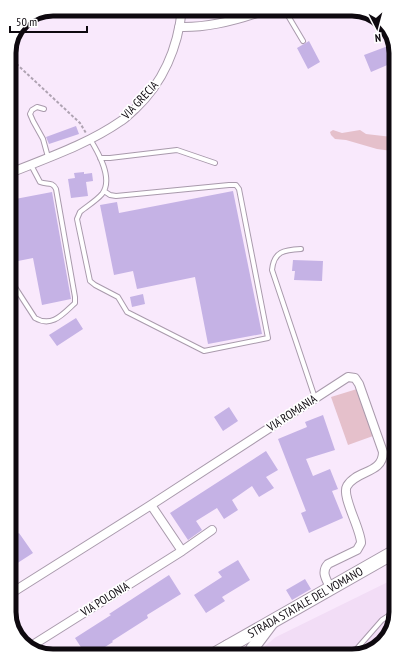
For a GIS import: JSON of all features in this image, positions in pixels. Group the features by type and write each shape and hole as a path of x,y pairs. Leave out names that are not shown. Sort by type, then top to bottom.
{"main road":[{"name":"STRADA STATALE DEL VOMANO","path":"235,649 275,619 389,555"},
{"path":"252,649 275,619"}],"street":[{"name":"VIA GRECIA","path":"16,171 90,139 122,121 155,88 170,59 181,16"},
{"path":"179,27 207,27 250,16"},
{"name":"VIA ROMANIA","path":"16,590 151,505 348,377 355,378 359,384 383,452 383,459 379,465 354,479 346,487 345,494 358,529 361,543 357,550 328,564 324,574 330,587"},
{"path":"151,505 182,550"},
{"name":"VIA POLONIA","path":"35,644 212,530"}],"lane":[{"path":"288,16 302,41"},
{"path":"44,109 38,107 32,110 30,114 43,139 48,157"},
{"path":"90,139 100,158 107,180 104,191 101,195 80,212 77,219 87,271 92,283 118,297 127,312 204,351 268,338 239,189 236,185 228,184 116,196 110,195 104,191"},
{"path":"100,158 177,150 215,163"},
{"path":"16,288 36,318 47,322 61,316 75,303 56,189 54,185 50,183 40,182 30,165"},
{"path":"301,249 292,249 276,255 273,261 272,270 315,398"},
{"path":"357,648 382,620 389,616"}],"path":[{"path":"16,64 80,123 90,139"}],"shaded area":[{"path":"333,130 342,133 360,130 366,134 389,137 389,151 377,149 346,140 335,139 330,132"},
{"path":"357,389 373,436 348,445 331,397"},
{"path":"389,581 388,621 380,636 372,643 364,647 352,649 264,649 265,646 276,637"}],"building":[{"path":"309,41 320,62 308,69 297,48"},
{"path":"388,46 389,64 371,72 364,55"},
{"path":"76,126 79,134 49,144 46,137"},
{"path":"84,172 84,174 92,173 93,181 86,182 88,196 71,198 68,179 75,178 74,173"},
{"path":"233,191 262,334 208,344 195,277 137,289 133,271 114,275 100,205 117,202 119,213"},
{"path":"52,192 71,299 42,305 33,258 18,261 16,251 16,199"},
{"path":"293,260 323,261 322,281 294,280 295,271 292,271"},
{"path":"143,294 145,304 132,307 130,297"},
{"path":"76,318 83,329 57,346 49,335"},
{"path":"229,407 238,421 223,431 214,417"},
{"path":"323,415 335,450 306,459 313,476 330,469 338,489 332,491 343,518 309,533 301,513 306,511 278,439 307,427 305,422"},
{"path":"266,451 278,470 266,477 274,488 259,497 252,486 232,500 238,510 224,519 217,508 196,521 202,530 188,540 170,513"},
{"path":"19,533 33,553 16,564 16,535"},
{"path":"238,560 250,580 222,597 225,601 206,613 194,595 222,577 218,572"},
{"path":"169,575 181,594 147,615 148,618 102,649 82,649 75,638 111,615 109,614"},
{"path":"305,579 311,589 292,600 286,590"}]}
